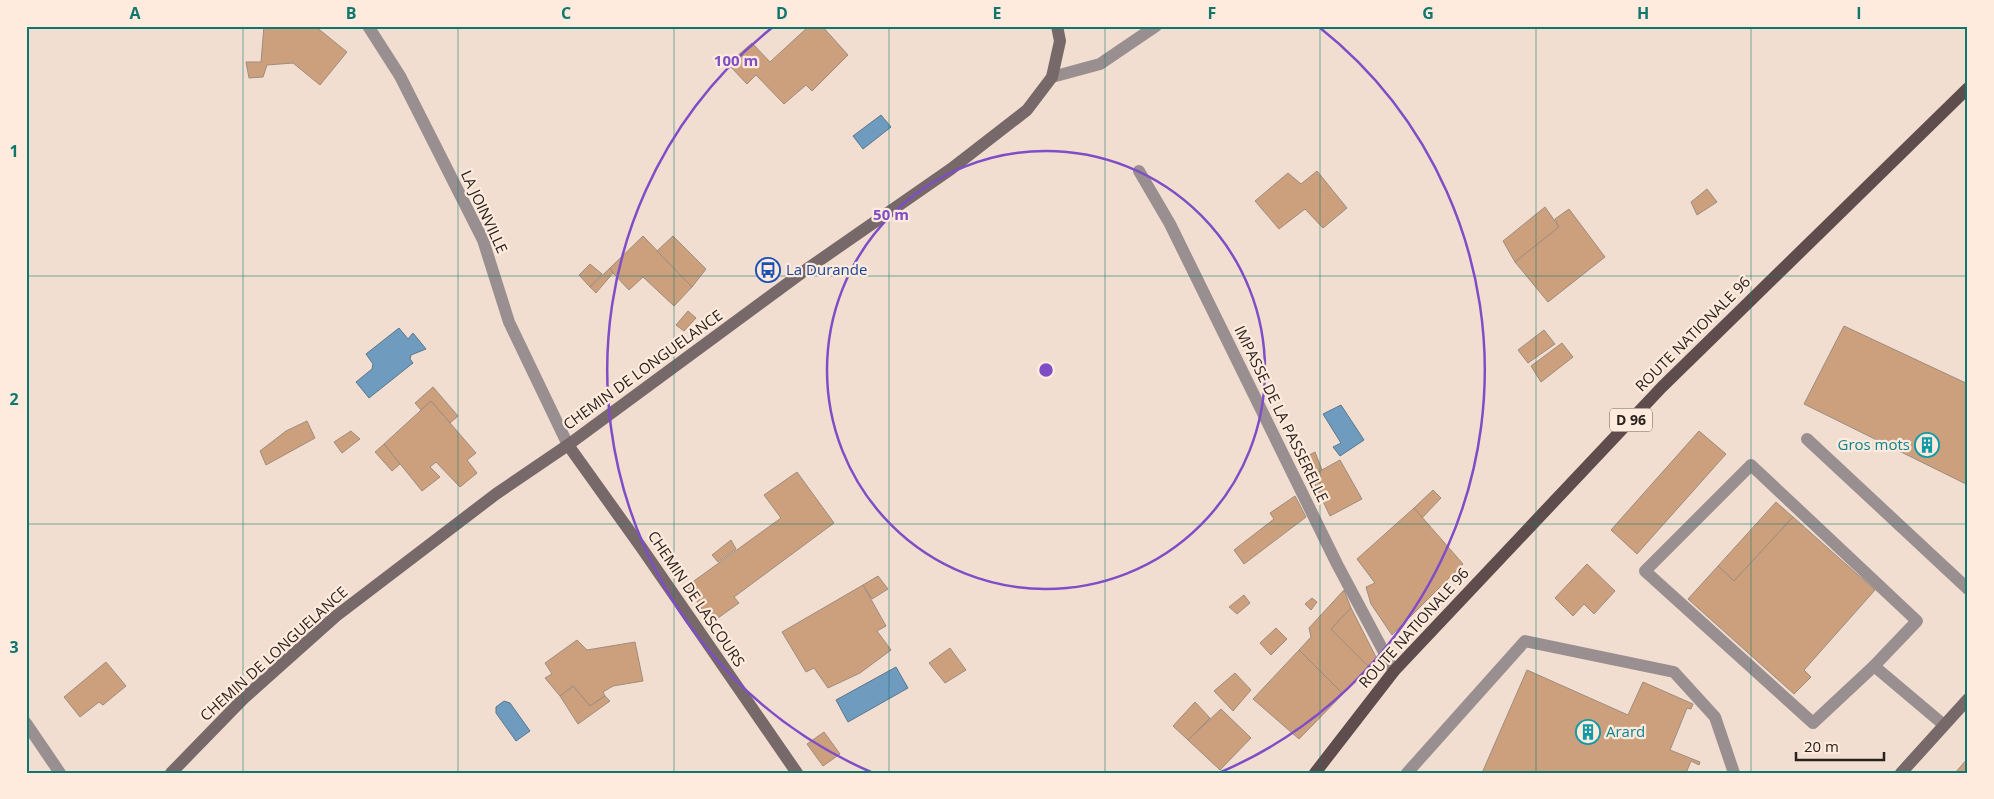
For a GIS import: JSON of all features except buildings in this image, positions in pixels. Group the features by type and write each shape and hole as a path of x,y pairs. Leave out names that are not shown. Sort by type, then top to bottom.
{"main road":[{"name":"ROUTE NATIONALE 96","path":"1315,773 1394,671 1662,387 1968,88"}],"street":[{"name":"LA JOINVILLE","path":"368,26 400,76 482,240 509,322 568,445"},
{"path":"1057,26 1060,41 1052,77 1100,64 1156,26"},
{"name":"CHEMIN DE LONGUELANCE","path":"171,773 243,699 336,616 496,494 568,445 807,269 951,169 1027,110 1052,77"},
{"name":"IMPASSE DE LA PASSERELLE","path":"1139,171 1170,224 1337,564 1394,671"},
{"path":"1807,439 1968,589"},
{"name":"CHEMIN DE LASCOURS","path":"568,445 641,546 797,773"},
{"path":"1751,465 1917,621 1874,666 1812,724 1645,571 1751,465"},
{"path":"1407,773 1525,641 1674,672 1715,717 1734,773"},
{"path":"1874,666 1944,725"},
{"path":"1901,773 1968,699"},
{"path":"26,723 60,773"}],"water":[{"path":"881,115 891,127 863,149 853,136"},
{"path":"399,328 408,339 413,333 426,349 411,355 410,359 413,363 369,398 356,382 372,369 373,364 366,354"},
{"path":"1341,405 1364,440 1340,456 1333,447 1341,443 1323,414"},
{"path":"896,667 908,688 848,722 836,700"},
{"path":"504,701 510,703 530,731 516,741 496,713 496,707"}],"place":[{"name":"La Durande","path":"768,270"},
{"name":"Gros mots","path":"1927,445"},
{"name":"Arard","path":"1588,732"}]}
